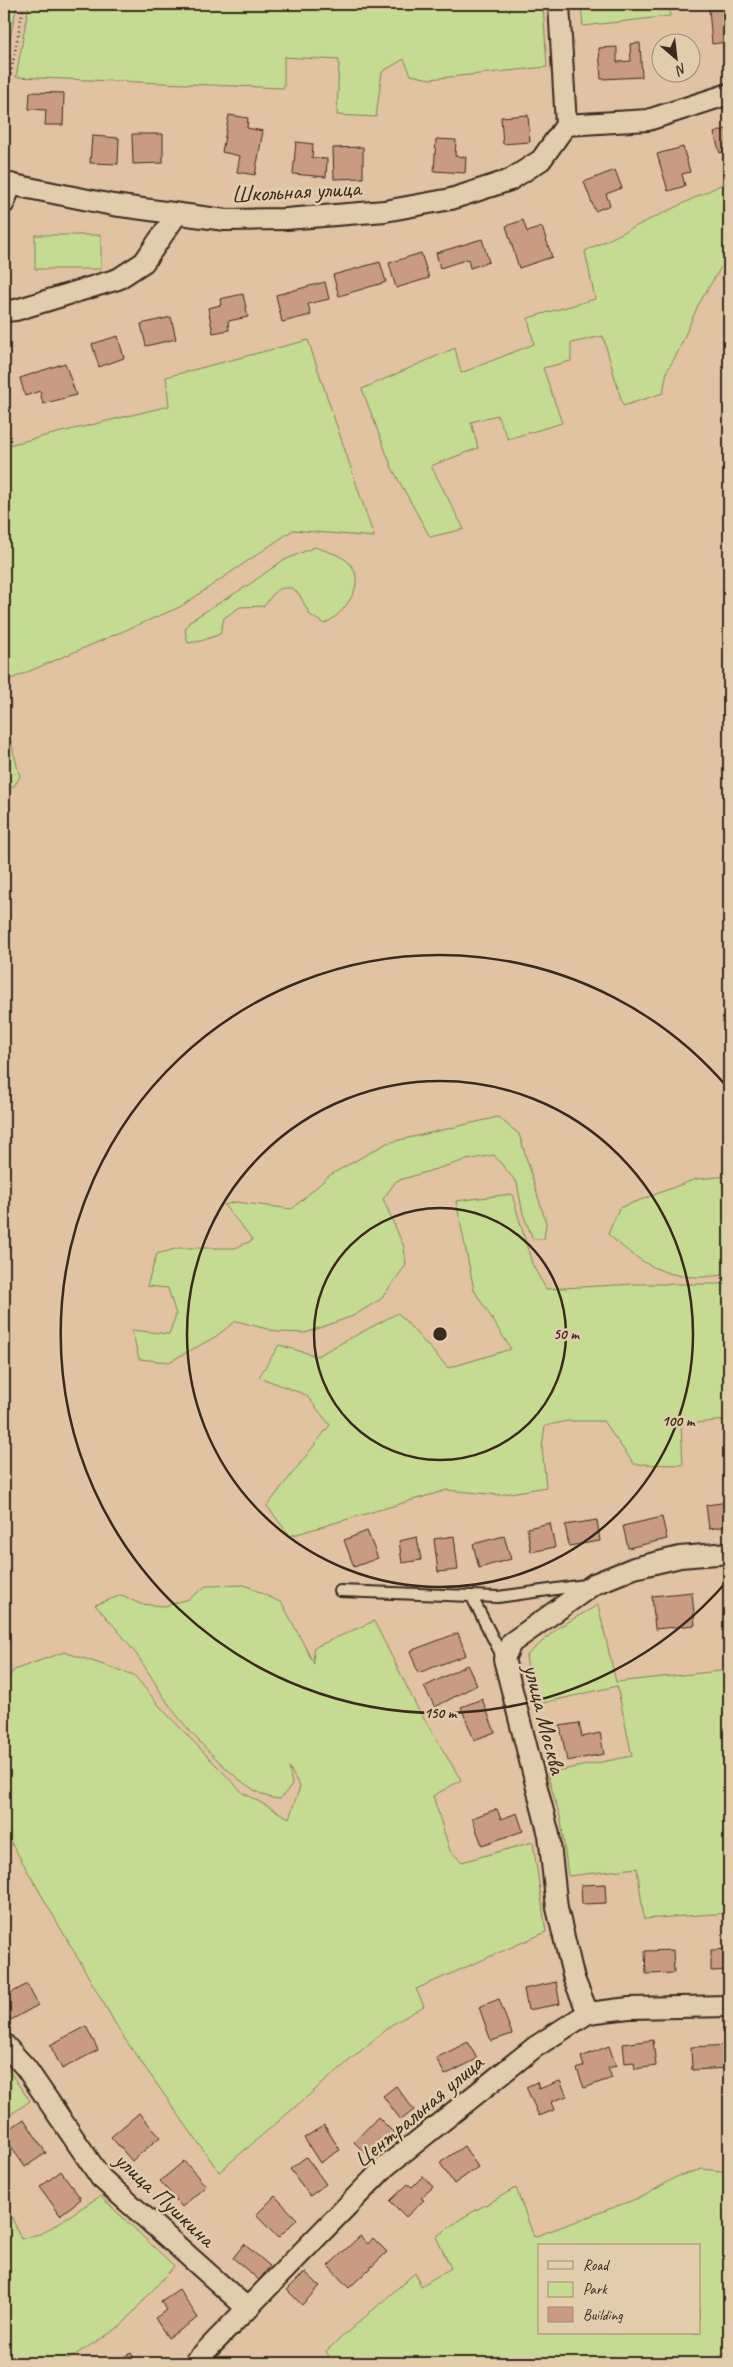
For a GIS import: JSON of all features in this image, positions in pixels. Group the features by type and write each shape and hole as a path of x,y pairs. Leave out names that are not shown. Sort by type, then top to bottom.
{"street":[{"path":"559,4 566,125 648,120 729,94"},
{"name":"Школьная улица","path":"6,190 225,220 286,219 385,211 450,199 510,180 541,160 566,125"},
{"path":"4,311 16,310 118,280 144,262 178,214"},
{"name":"улица Москва","path":"588,2014 574,1979 557,1908 549,1835 504,1659 511,1643 594,1584 634,1568 680,1557 729,1553"},
{"name":"Центральная улица","path":"194,2363 385,2167 535,2047 588,2014 629,2008 729,2006"},
{"name":"улица Пушкина","path":"4,2044 26,2068 101,2178 248,2309"}],"lane":[{"path":"340,1591 498,1597 594,1584"},
{"path":"472,1597 504,1659"}],"path":[{"path":"4,109 24,4"}],"green space":[{"path":"4,4 17,4 4,67"},
{"path":"29,4 543,4 547,67 430,79 411,75 404,59 382,72 376,117 337,115 339,60 284,57 284,88 16,77"},
{"path":"581,4 669,4 670,16 583,26"},
{"path":"729,181 729,254 698,305 678,352 667,371 663,393 623,406 603,336 571,343 571,361 543,368 562,423 508,439 497,415 471,422 478,448 431,466 464,529 430,537 392,468 362,389 455,348 461,373 534,344 528,318 595,299 585,251"},
{"path":"35,235 101,235 101,269 35,269"},
{"path":"308,340 374,537 293,530 180,607 4,682 4,446 169,406 166,377"},
{"path":"315,547 343,558 355,572 355,589 339,614 324,624 310,615 299,594 292,588 281,589 275,592 264,606 240,607 224,618 220,634 201,641 188,643 185,630 190,621 250,584 282,561"},
{"path":"4,726 9,735 20,777 14,786 4,789"},
{"path":"498,1117 519,1134 546,1223 544,1239 533,1239 523,1214 517,1183 494,1155 466,1160 396,1181 383,1199 404,1247 406,1265 381,1299 353,1316 305,1333 279,1332 236,1321 215,1337 169,1362 139,1359 132,1330 169,1334 176,1315 168,1288 147,1286 157,1254 179,1248 235,1248 253,1240 224,1205 236,1202 292,1209 330,1175 387,1143"},
{"path":"729,1176 729,1276 694,1277 669,1273 647,1264 608,1234 619,1208 696,1179"},
{"path":"512,1194 532,1264 546,1289 634,1284 729,1284 729,1420 681,1424 683,1465 634,1464 603,1421 567,1421 545,1426 542,1447 546,1487 499,1495 447,1490 290,1536 267,1506 330,1425 306,1395 259,1377 279,1345 317,1356 398,1313 448,1368 511,1349 474,1290 456,1201"},
{"path":"245,1585 282,1603 314,1664 313,1648 374,1621 418,1709 461,1780 433,1796 450,1851 462,1862 533,1842 546,1932 416,1989 424,2006 391,2025 219,2172 122,2035 4,1830 4,1682 14,1670 64,1652 134,1675 162,1709 243,1793 289,1818 300,1787 289,1767 292,1785 280,1799 267,1797 238,1779 208,1751 184,1724 169,1705 136,1654 118,1630 95,1605 122,1595 140,1604 165,1606 189,1599 206,1586"},
{"path":"598,1605 616,1682 729,1670 729,1913 644,1919 637,1868 568,1876 561,1820 547,1773 632,1756 617,1686 534,1705 526,1656 559,1627"},
{"path":"4,2064 30,2101 4,2119"},
{"path":"702,2169 729,2172 729,2352 707,2363 332,2363 326,2351 415,2273 421,2286 451,2268 436,2237 462,2218 516,2188 534,2237 644,2196 676,2177"},
{"path":"100,2196 174,2266 121,2326 62,2363 4,2363 4,2207 7,2206 21,2239 43,2233"}],"building":[{"path":"729,8 727,42 712,44 709,9"},
{"path":"640,43 642,77 601,79 599,48 617,47 617,62 631,61 630,44"},
{"path":"30,92 64,93 63,125 45,125 46,110 29,109"},
{"path":"229,115 248,118 247,128 263,131 255,175 237,172 240,156 222,152"},
{"path":"528,115 530,142 503,144 501,117"},
{"path":"729,128 729,150 720,153 714,133"},
{"path":"132,134 163,134 163,163 133,164"},
{"path":"92,136 119,138 118,164 90,163"},
{"path":"436,139 456,140 455,156 466,157 465,173 434,171"},
{"path":"296,142 313,144 312,158 327,159 326,177 293,174"},
{"path":"363,147 363,178 334,179 333,148"},
{"path":"683,147 690,172 682,174 685,186 668,191 657,154"},
{"path":"615,170 622,188 606,194 610,205 595,211 584,182"},
{"path":"523,220 527,232 542,227 552,257 519,268 506,226"},
{"path":"482,239 489,262 470,268 468,259 440,268 436,253"},
{"path":"421,253 429,278 396,288 389,263"},
{"path":"380,262 386,282 339,296 333,275"},
{"path":"325,282 329,299 308,304 311,315 282,322 276,295"},
{"path":"243,294 248,317 228,321 229,330 213,333 208,308 221,305 220,299"},
{"path":"171,317 176,339 146,346 141,324"},
{"path":"118,336 124,358 99,367 92,344"},
{"path":"65,363 76,395 43,404 40,391 25,396 20,378"},
{"path":"729,1502 729,1526 709,1529 706,1505"},
{"path":"662,1517 667,1539 628,1548 623,1526"},
{"path":"597,1520 600,1541 569,1546 565,1525"},
{"path":"550,1523 555,1547 531,1552 527,1528"},
{"path":"367,1531 378,1558 354,1567 344,1540"},
{"path":"454,1536 458,1570 438,1572 434,1539"},
{"path":"504,1536 511,1559 479,1568 473,1544"},
{"path":"417,1537 421,1560 402,1563 399,1541"},
{"path":"692,1592 695,1625 655,1629 652,1596"},
{"path":"458,1633 466,1655 418,1673 410,1651"},
{"path":"467,1665 477,1685 435,1707 424,1687"},
{"path":"482,1699 495,1732 474,1740 461,1707"},
{"path":"579,1723 582,1737 600,1733 604,1754 567,1761 560,1726"},
{"path":"497,1809 501,1819 517,1813 523,1831 482,1845 472,1818"},
{"path":"605,1884 606,1903 582,1904 581,1885"},
{"path":"729,1949 729,1970 711,1971 711,1950"},
{"path":"673,1950 674,1973 646,1974 645,1951"},
{"path":"556,1982 560,2004 528,2010 524,1989"},
{"path":"27,1984 38,2005 11,2020 4,2006 4,1997"},
{"path":"499,1999 512,2034 491,2041 479,2007"},
{"path":"86,2026 98,2050 62,2069 50,2045"},
{"path":"653,2040 656,2066 635,2069 634,2062 625,2063 623,2044"},
{"path":"468,2042 477,2059 445,2075 436,2058"},
{"path":"729,2045 729,2068 692,2070 691,2047"},
{"path":"609,2046 616,2066 608,2068 612,2078 584,2088 577,2069 584,2066 581,2057"},
{"path":"560,2081 567,2096 551,2102 554,2110 539,2116 526,2087 537,2082 539,2089"},
{"path":"396,2086 414,2110 401,2120 383,2096"},
{"path":"139,2113 160,2137 132,2161 111,2137"},
{"path":"378,2117 396,2135 372,2160 354,2142"},
{"path":"24,2119 46,2153 25,2167 4,2136 4,2133"},
{"path":"324,2125 340,2150 320,2163 304,2138"},
{"path":"464,2146 478,2167 454,2184 440,2163"},
{"path":"306,2157 326,2184 310,2196 290,2169"},
{"path":"184,2161 206,2186 182,2207 160,2181"},
{"path":"61,2171 81,2199 60,2215 40,2187"},
{"path":"423,2176 433,2187 421,2198 424,2200 406,2217 390,2201 408,2184 412,2187"},
{"path":"275,2196 297,2219 278,2238 256,2215"},
{"path":"360,2236 368,2244 373,2238 387,2252 349,2288 328,2266"},
{"path":"244,2244 270,2266 259,2280 233,2258"},
{"path":"305,2272 320,2286 302,2305 287,2290"},
{"path":"179,2289 198,2318 168,2338 155,2318 167,2310 161,2301"},
{"path":"131,2353 137,2363 112,2363"}]}
